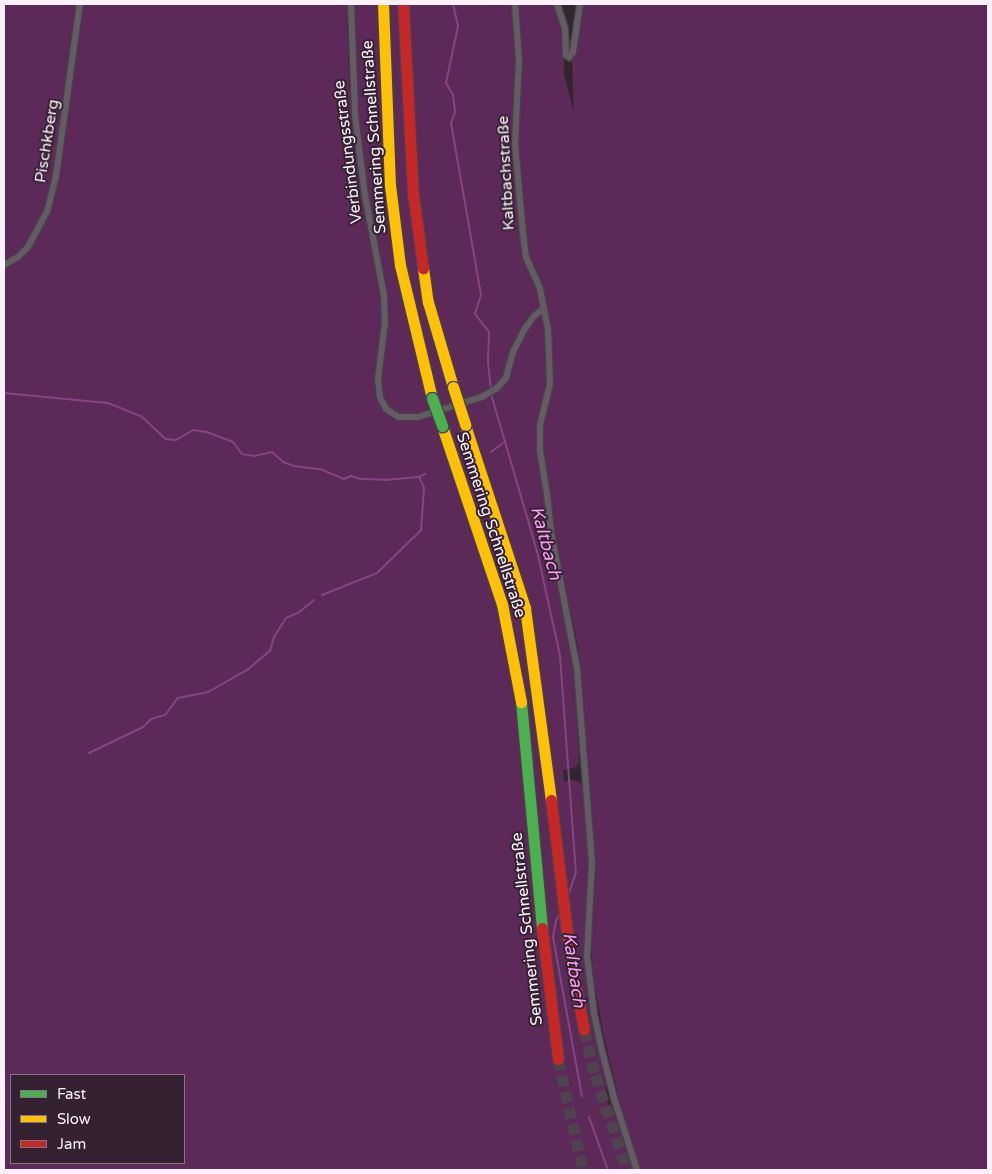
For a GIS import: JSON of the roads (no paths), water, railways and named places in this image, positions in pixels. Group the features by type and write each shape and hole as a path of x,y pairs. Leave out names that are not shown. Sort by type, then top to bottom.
{"highway":[{"name":"Semmering Schnellstraße","path":"383,4 390,185 400,264 421,360 432,398 502,604 513,657 522,711 544,954 558,1059"},
{"name":"Semmering Schnellstraße","path":"403,4 413,194 428,302 465,425 525,608 540,709 566,925 584,1030"}],"street":[{"name":"Pischkberg","path":"4,266 18,257 28,246 47,212 56,176 80,4"},
{"name":"Verbindungsstraße","path":"351,4 355,115 365,195 384,296 385,322 378,378 380,397 389,412 407,418 418,417 482,397 496,388 506,378 512,352 524,330 533,317 544,308"},
{"name":"Kaltbachstraße","path":"515,4 518,60 515,144 523,232 526,257 540,289 548,329 550,384 540,425 539,443 551,532 577,668 592,862 588,964 594,1014 602,1051 614,1098 637,1170"},
{"path":"556,4 565,30 566,55 569,57 573,52 580,4"}],"waterway":[{"name":"Kaltbach","path":"453,4 458,26 446,83 453,95 455,112 451,123 481,295 475,314 489,332 488,362 491,389"},
{"path":"4,393 108,403 141,416 166,439 176,440 193,430 207,432 233,442 242,454 254,456 272,452 283,462 294,466 320,469 344,479 351,476 361,479 385,480 419,477 425,474"},
{"name":"Kaltbach","path":"491,394 537,551 560,656 576,872 568,897"},
{"path":"491,452 503,443"},
{"path":"322,595 377,573 421,530 424,488 419,477"},
{"path":"89,753 143,727 151,719 165,715 178,698 208,692 247,670 270,651 274,637 286,618 298,613 314,600"},
{"name":"Kaltbach","path":"560,913 556,921 553,937 582,1096"},
{"name":"Kaltbach","path":"589,1117 608,1170"}],"tunnel":[{"path":"584,1030 595,1075 627,1170"},
{"path":"558,1059 583,1170"}]}
